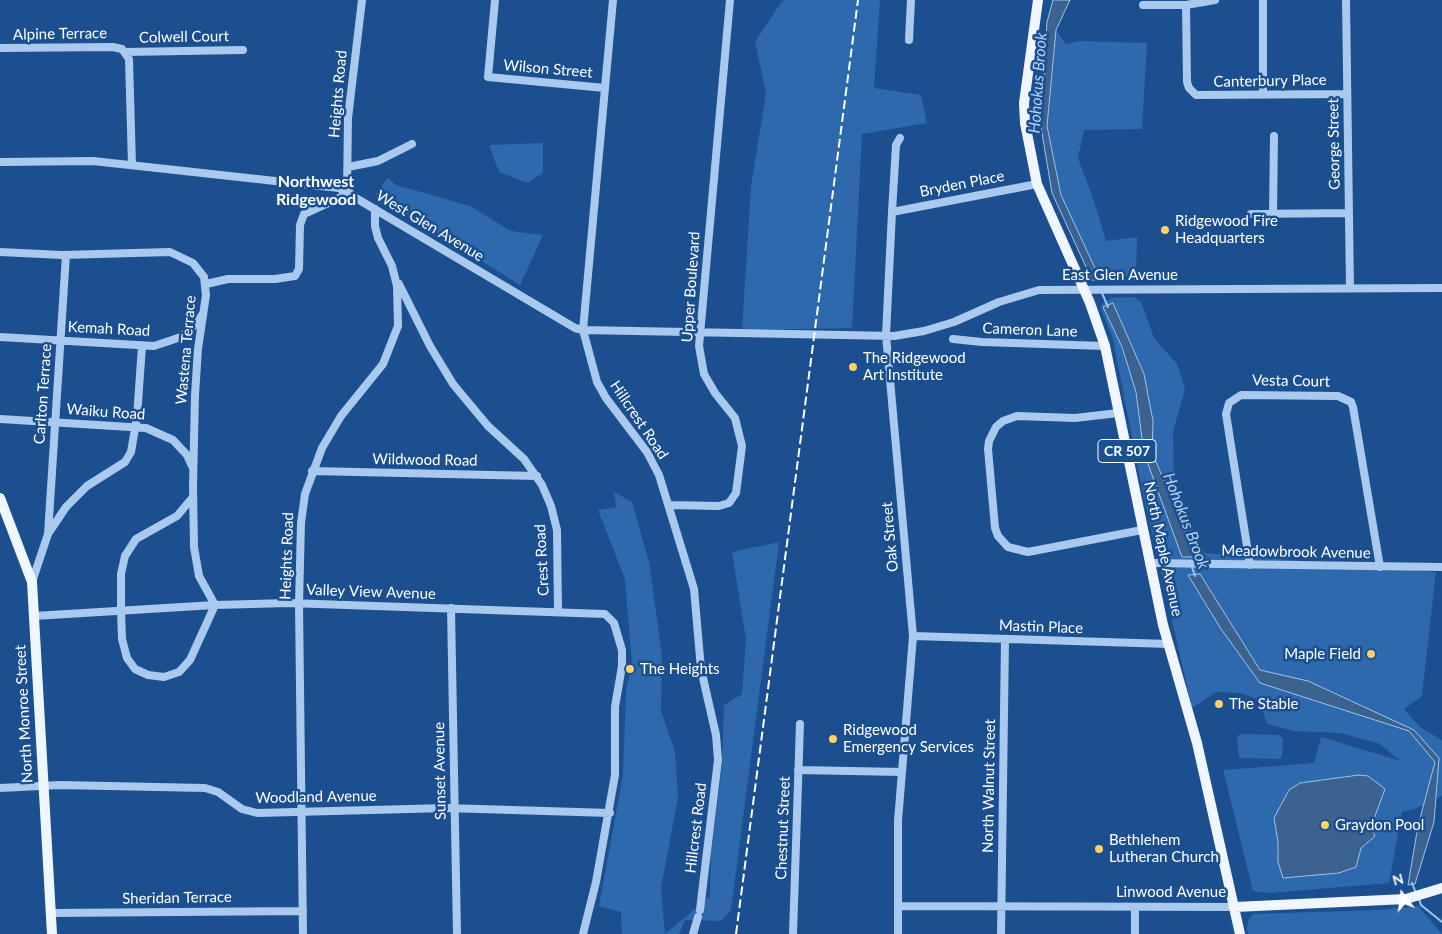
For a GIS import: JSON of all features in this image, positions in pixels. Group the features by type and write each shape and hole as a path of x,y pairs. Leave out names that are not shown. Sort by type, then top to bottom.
{"main road":[{"name":"North Maple Avenue","path":"1038,0 1024,103 1025,123 1037,184 1089,290 1105,346 1149,563 1169,644 1197,743 1240,934"},
{"name":"North Monroe Street","path":"0,498 32,582 52,934"},
{"name":"Linwood Avenue","path":"1235,907 1413,898 1442,888"}],"street":[{"name":"Heights Road","path":"349,192 348,118 362,0"},
{"name":"Wilson Street","path":"495,0 488,77 605,88"},
{"name":"Hillcrest Road","path":"613,0 583,330 597,382 606,398 648,452 669,505 694,589 701,668 718,748 717,773 699,913 693,934"},
{"name":"Upper Boulevard","path":"669,505 719,506 729,503 736,493 741,436 735,418 715,393 704,374 700,354 700,333 730,0"},
{"path":"909,40 910,0"},
{"path":"1143,5 1186,5 1215,0"},
{"path":"1263,0 1263,95"},
{"name":"George Street","path":"1346,0 1350,288"},
{"name":"Canterbury Place","path":"1186,5 1187,82 1192,92 1202,96 1347,94"},
{"name":"Alpine Terrace","path":"0,48 114,47 125,52 128,59 132,165"},
{"name":"Colwell Court","path":"125,52 243,50"},
{"path":"1273,214 1274,136"},
{"name":"Oak Street","path":"898,934 898,821 913,636 886,335 896,145 900,138"},
{"path":"348,167 378,161 412,144"},
{"name":"West Glen Avenue","path":"0,162 92,161 336,187 349,192 575,328 583,330 807,335"},
{"name":"Bryden Place","path":"892,212 1037,184"},
{"path":"206,284 228,280 275,280 295,276 299,269 300,225 304,214 349,192"},
{"name":"Heights Road","path":"303,934 299,604 302,516 312,471 332,430 354,399 376,374 390,352 399,313 394,274 378,238 375,226 375,209"},
{"path":"1251,214 1348,213"},
{"name":"Wastena Terrace","path":"0,252 66,255 170,252 193,263 206,284 196,371 193,497 195,559 203,586 215,605"},
{"name":"Carlton Terrace","path":"48,534 66,255"},
{"name":"Crest Road","path":"394,274 430,346 453,384 473,409 524,459 537,476 549,501 557,530 558,611 605,614 614,623 622,650 622,666 615,707 616,775 610,813 583,934"},
{"name":"East Glen Avenue","path":"807,335 886,335 938,327 1039,290 1442,288"},
{"name":"Kemah Road","path":"0,337 142,346 164,344 182,337 196,324 204,311"},
{"name":"Cameron Lane","path":"954,340 1105,346"},
{"path":"32,582 48,534 66,506 76,495 125,462 131,452 136,427 142,346"},
{"name":"Vesta Court","path":"1250,565 1226,414 1229,403 1241,395 1338,396 1350,402 1353,407 1380,566"},
{"path":"1118,413 1075,418 1017,416 1003,421 996,427 989,441 988,449 995,528 998,536 1008,547 1028,552 1142,530"},
{"name":"Waiku Road","path":"0,419 136,427 157,431 173,440 187,455 193,468"},
{"name":"Wildwood Road","path":"312,471 537,476"},
{"path":"193,497 177,516 144,533 130,546 125,556 121,574 121,610 122,639 127,658 141,673 164,677 179,672 190,660 215,605"},
{"name":"Meadowbrook Avenue","path":"1149,563 1442,567"},
{"name":"Valley View Avenue","path":"34,616 215,605 299,604 558,611"},
{"name":"Sunset Avenue","path":"451,608 457,934"},
{"name":"Mastin Place","path":"913,636 1169,644"},
{"name":"North Walnut Street","path":"1001,934 1005,639"},
{"name":"Chestnut Street","path":"793,934 800,724"},
{"path":"798,770 902,772"},
{"name":"Woodland Avenue","path":"0,788 44,786 205,788 218,792 234,805 248,812 455,808 610,813"},
{"name":"Linwood Avenue","path":"898,906 1235,907"},
{"path":"1134,908 1135,934"},
{"name":"Sheridan Terrace","path":"51,913 303,911"}],"shaded area":[{"path":"785,0 880,0 874,88 921,95 927,123 862,134 852,328 742,330 751,186 766,93 755,42 780,4"},
{"path":"1053,0 1070,0 1056,30 1047,126 1061,195 1101,281 1092,280 1052,193 1041,127 1047,22"},
{"path":"1056,30 1066,44 1080,41 1147,43 1142,129 1084,130 1078,158 1106,241 1137,237 1136,276 1099,276 1061,195 1047,126"},
{"path":"543,143 543,173 527,183 499,172 489,145"},
{"path":"388,178 396,185 470,206 511,231 543,235 520,285 375,194"},
{"path":"1134,297 1141,302 1154,338 1177,364 1185,389 1173,432 1174,481 1187,516 1205,553 1436,572 1422,696 1404,709 1420,727 1442,740 1442,796 1415,809 1402,812 1389,883 1269,893 1253,891 1223,770 1314,763 1321,737 1401,761 1378,743 1340,733 1294,731 1267,724 1259,700 1241,693 1216,692 1192,708 1143,494 1113,339 1101,309 1102,304 1112,298","holes":["1113,303 1144,374 1153,421 1152,452 1196,557 1144,453 1136,392 1122,347 1103,307"]},
{"name":"Hohokus Brook","path":"1113,303 1144,374 1153,421 1152,452 1196,557 1182,557 1144,453 1136,392 1122,347 1103,307"},
{"path":"614,492 632,502 649,562 662,655 661,711 675,752 678,797 661,888 665,934 622,934 621,912 599,906 623,775 626,689 632,666 625,579 598,510 616,507"},
{"path":"779,542 731,910 721,921 685,920 679,934 665,934 710,896 711,854 722,767 724,705 742,694 746,639 732,552"},
{"name":"Hohokus Brook","path":"1200,574 1260,670 1308,681 1414,730 1439,758 1434,822 1415,884 1408,885 1418,826 1435,762 1409,731 1260,683 1221,629 1188,575"},
{"path":"1240,734 1279,735 1283,739 1282,756 1279,759 1239,758 1237,737"},
{"name":"Graydon Pool","path":"1359,775 1368,776 1385,789 1375,816 1373,832 1375,836 1361,848 1356,867 1339,873 1283,878 1278,862 1278,842 1274,818 1289,790 1300,783"},
{"path":"1418,906 1442,934 1248,934 1247,929 1248,920 1253,914 1380,910"}],"waterway":[{"name":"Hohokus Brook","path":"1102,293 1108,307"},
{"name":"Hohokus Brook","path":"1192,567 1195,576"},
{"name":"Hohokus Brook","path":"1412,883 1416,893"},
{"name":"Hohokus Brook","path":"1419,899 1421,905 1442,922"}],"railway":[{"path":"736,934 858,0"}],"place":[{"name":"Ridgewood Fire Headquarters","path":"1165,230"},
{"name":"The Ridgewood Art Institute","path":"853,367"},
{"name":"Maple Field","path":"1371,654"},
{"name":"The Heights","path":"630,669"},
{"name":"The Stable","path":"1219,704"},
{"name":"Ridgewood Emergency Services","path":"833,739"},
{"name":"Graydon Pool","path":"1325,825"},
{"name":"Bethlehem Lutheran Church","path":"1099,849"}],"district":[{"name":"Northwest Ridgewood","path":"316,191"}]}
